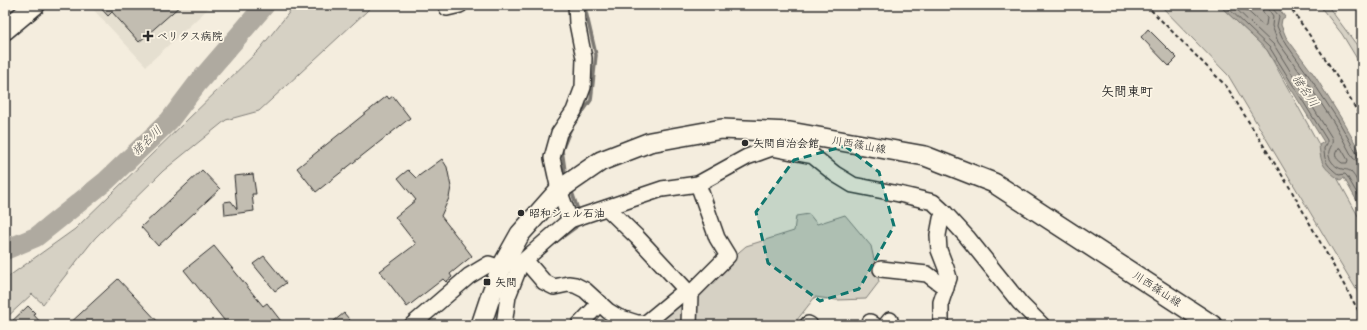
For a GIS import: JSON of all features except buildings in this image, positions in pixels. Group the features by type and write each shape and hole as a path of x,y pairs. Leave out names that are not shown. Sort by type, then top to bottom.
{"main road":[{"path":"5,30 35,5"},
{"name":"川西篠山線","path":"481,325 490,295 501,268 520,234 558,190 601,161 650,142 722,129 790,132 925,156 994,183 1212,325"}],"street":[{"path":"446,5 447,8 460,5"},
{"path":"570,220 558,190 552,158 559,133 574,111 584,87 584,58 577,23 576,5"},
{"path":"504,325 508,296 521,263 570,220 662,189 698,184 747,157 772,148 813,156 835,174 853,185 933,202 945,212 1020,303 1042,325"},
{"path":"525,260 544,282 554,287 568,284 575,285 585,290 608,311 618,317 637,324 646,324 688,292 728,256 717,238 698,184"},
{"path":"607,208 637,237 688,292 689,325"},
{"path":"941,325 941,302 949,278 939,250 938,235 941,219 945,212"},
{"path":"412,325 469,276 489,264 501,268"},
{"path":"881,269 927,274 946,288"},
{"path":"579,325 600,303"}],"path":[{"path":"1146,5 1227,87 1290,188 1362,317"},
{"path":"1288,5 1297,15 1350,98 1362,120"}],"highlighted area":[{"path":"845,146 879,172 894,226 859,289 820,301 768,263 756,212 794,160"}],"shaded area":[{"name":"ベリタス病院","path":"89,5 212,5 146,66"},
{"path":"295,5 372,5 259,111 226,120 163,171 95,238 43,304 32,294 5,319 5,279 75,229 259,50"},
{"path":"1160,5 1219,5 1267,50 1362,223 1362,299 1228,75"},
{"path":"1319,5 1327,5 1359,48 1362,53 1362,67 1342,34"},
{"path":"809,214 817,224 845,215 871,246 879,282 866,299 837,300 815,297 793,325 654,325 746,246 794,231 796,216"}],"water":[{"path":"1219,5 1276,5 1285,17 1282,19 1281,25 1286,37 1315,76 1362,155 1362,210 1344,178 1340,180 1324,166 1319,145 1324,142 1267,50"}],"waterway":[{"name":"猪名川","path":"5,250 36,237 106,181 169,121 197,84 265,5"},
{"path":"577,120 591,100 596,55 585,8 587,5"},
{"path":"567,178 562,150 571,128"},
{"path":"571,189 578,210 577,214"},
{"path":"554,243 576,227 577,222"}],"place":[{"name":"ベリタス病院","path":"148,36"},
{"name":"矢問自治会館","path":"745,143"},
{"name":"昭和シェル石油","path":"521,213"},
{"name":"矢問","path":"487,282"}],"district":[{"name":"矢問東町","path":"1127,92"}]}
